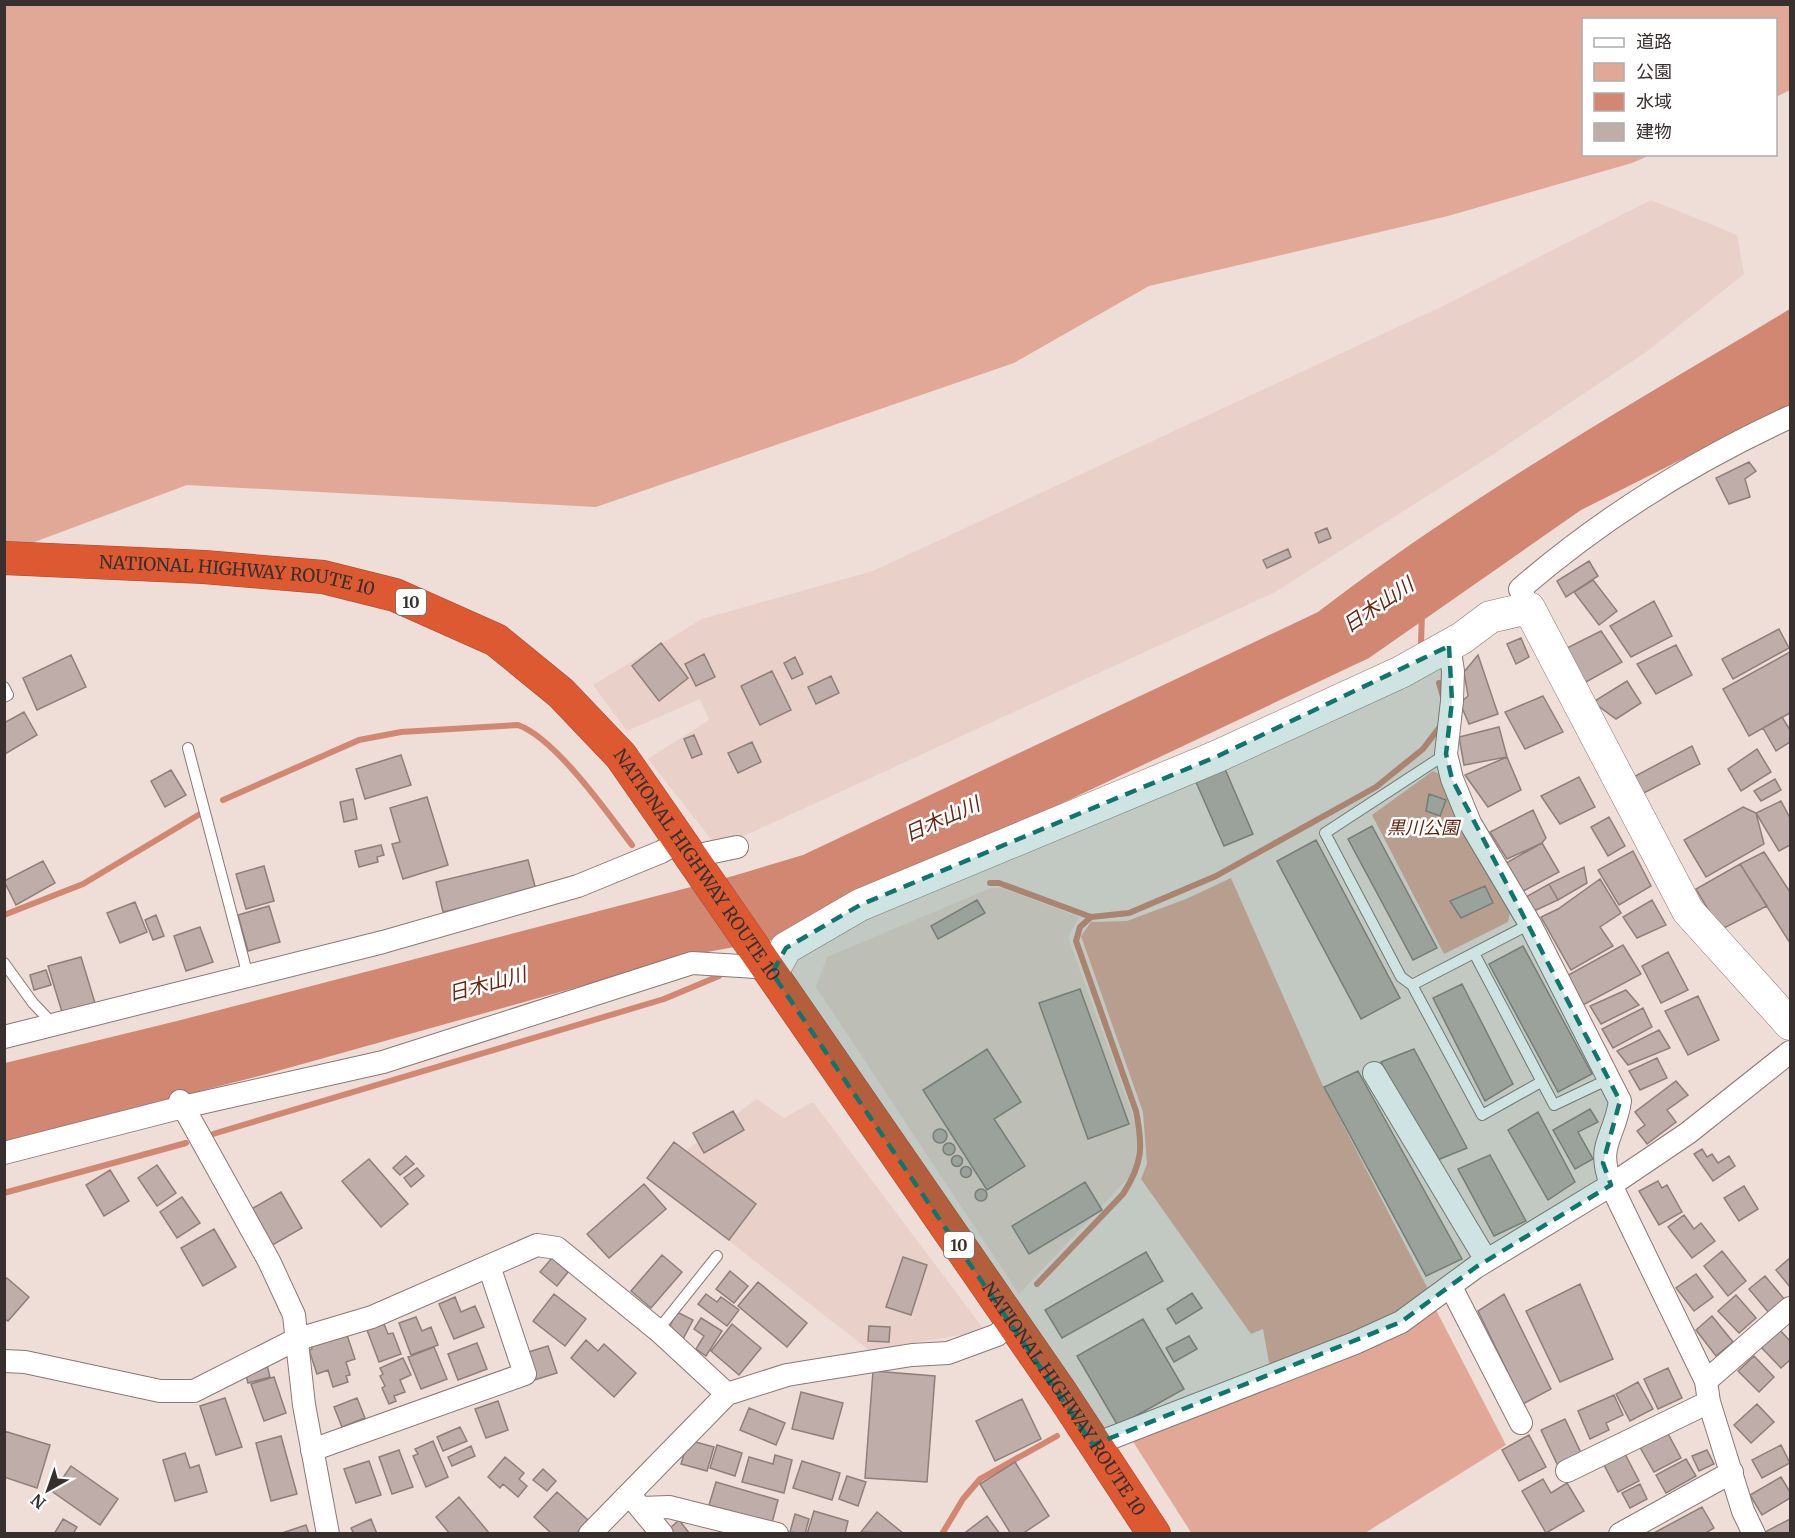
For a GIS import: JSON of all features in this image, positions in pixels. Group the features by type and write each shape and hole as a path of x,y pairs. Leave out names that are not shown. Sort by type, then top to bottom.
{"highway":[{"name":"NATIONAL HIGHWAY ROUTE 10","path":"4,558 204,567 323,577 394,595 496,640 561,693 621,756 690,859 1062,1394 1144,1530"}],"street":[{"path":"1791,417 1757,432 1674,479 1550,563 1520,589 1688,911 1791,1024"},
{"path":"4,1153 181,1104 383,1062 692,963 766,966 786,948 860,905 1218,756 1401,672 1449,646 1490,617 1529,608"},
{"path":"1449,646 1453,671 1446,754 1452,779 1470,823 1530,924 1620,1101 1617,1117 1605,1147 1603,1163 1611,1185 1708,1391 1743,1511 1754,1533"},
{"path":"4,1037 383,942 578,886 662,852 690,859 737,847"},
{"path":"1093,1444 1355,1343 1401,1322 1486,1260 1611,1185 1688,1133 1791,1052"},
{"path":"1374,1073 1486,1260"},
{"path":"181,1104 269,1261 294,1315 295,1340 312,1450 328,1533"},
{"path":"4,1361 25,1362 160,1391 194,1391 295,1340 372,1317 537,1245 557,1248 658,1330 727,1394"},
{"path":"312,1450 525,1374 489,1266"},
{"path":"1451,1287 1521,1423"},
{"path":"1568,1471 1708,1391 1791,1308"},
{"path":"590,1533 635,1501 727,1394 787,1375 912,1354 948,1353 997,1335 1011,1322"},
{"path":"1620,1533 1732,1472"},
{"path":"635,1501 662,1533"},
{"path":"635,1501 777,1533"}],"lane":[{"path":"4,687 8,694 4,697"},
{"path":"188,748 248,976"},
{"path":"1446,754 1325,832 1401,977 1412,985 1482,1115 1541,1082"},
{"path":"1412,985 1530,924"},
{"path":"1474,953 1554,1105 1609,1079"},
{"path":"4,963 33,1003 54,1025"},
{"path":"658,1330 717,1256"}],"highlighted area":[{"path":"1449,646 1452,701 1446,754 1452,779 1620,1101 1603,1163 1611,1185 1476,1267 1401,1322 1093,1445 772,973 786,948 860,905 1218,756"}],"shaded area":[{"path":"1651,200 1737,235 1744,274 1646,352 1489,457 1275,592 718,848 648,759 709,720 700,699 627,731 593,685 702,619 873,571 1443,306"},
{"path":"991,888 1002,888 1079,917 1068,937 1139,1133 1133,1173 1019,1294 816,987 827,957"},
{"path":"757,1099 784,1118 813,1102 985,1331 869,1350 648,1178"}],"green space":[{"path":"5,5 1790,5 1790,90 1777,96 1777,18 1582,18 1582,156 1648,156 1632,163 1448,216 1149,286 1014,363 596,507 187,485 5,553"},
{"name":"黒川公園","path":"1433,771 1445,777 1510,912 1508,922 1444,954 1372,815"},
{"path":"1231,878 1322,1084 1429,1291 1417,1303 1270,1368 1263,1329 1251,1334 1141,1179 1147,1164 1143,1112 1081,936 1091,922 1127,921 1186,899"},
{"path":"1436,1310 1506,1445 1365,1533 1192,1534 1132,1440"}],"water":[{"name":"日木山川","path":"1790,309 1790,405 1581,510 1369,658 773,940 696,954 263,1075 5,1141 5,1063 177,1021 733,876 803,855 1318,612 1374,570 1490,491"}],"building":[{"path":"1749,462 1756,471 1745,479 1750,497 1729,504 1716,478"},
{"path":"1327,528 1331,538 1319,543 1315,533"},
{"path":"1288,549 1291,557 1267,568 1263,560"},
{"path":"1589,561 1598,576 1566,597 1557,581"},
{"path":"1593,580 1617,611 1599,625 1574,592"},
{"path":"1654,601 1672,636 1631,657 1610,626"},
{"path":"1779,629 1789,648 1733,679 1722,659"},
{"path":"1601,631 1622,662 1584,683 1563,650"},
{"path":"1521,638 1529,657 1516,664 1507,644"},
{"path":"661,643 688,678 659,701 632,666"},
{"path":"1676,645 1692,675 1656,694 1637,664"},
{"path":"1790,652 1790,713 1749,736 1723,689"},
{"path":"704,654 715,677 696,686 685,664"},
{"path":"71,655 86,687 37,710 23,678"},
{"path":"1478,655 1498,714 1469,724 1460,703 1468,696 1464,672"},
{"path":"795,657 803,674 792,679 784,663"},
{"path":"772,671 791,710 760,725 741,686"},
{"path":"831,676 839,693 816,704 808,687"},
{"path":"1627,681 1641,703 1616,719 1593,702"},
{"path":"1543,696 1563,732 1525,749 1505,712"},
{"path":"24,712 37,735 5,754 4,723"},
{"path":"1782,717 1790,730 1790,742 1776,751 1763,728"},
{"path":"1499,727 1507,757 1464,765 1459,737"},
{"path":"694,735 702,754 692,758 684,739"},
{"path":"752,742 761,762 738,773 728,753"},
{"path":"1692,746 1700,764 1636,797 1626,781"},
{"path":"1757,749 1771,772 1741,791 1728,769"},
{"path":"401,755 411,785 365,799 356,769"},
{"path":"1507,757 1521,790 1488,807 1465,775"},
{"path":"1225,769 1253,834 1224,846 1196,782"},
{"path":"171,770 186,795 165,807 151,781"},
{"path":"1579,777 1595,807 1560,824 1541,796"},
{"path":"1775,779 1781,790 1761,801 1754,791"},
{"path":"1429,794 1446,800 1440,816 1426,811"},
{"path":"427,797 448,865 403,879 392,844 400,842 390,808"},
{"path":"353,799 357,819 344,822 340,802"},
{"path":"1781,801 1790,818 1790,845 1779,851 1756,813"},
{"path":"1743,807 1756,813 1764,844 1706,877 1684,840"},
{"path":"1533,810 1546,838 1542,843 1507,859 1490,832"},
{"path":"1609,817 1625,846 1608,856 1591,827"},
{"path":"1372,826 1437,948 1413,960 1348,839"},
{"path":"1316,840 1400,998 1361,1019 1277,861"},
{"path":"1542,843 1559,872 1516,895 1499,867"},
{"path":"381,845 384,855 377,857 378,862 359,867 355,851"},
{"path":"1633,851 1651,886 1619,905 1598,870"},
{"path":"1764,852 1790,892 1790,943 1740,864"},
{"path":"528,860 536,890 443,912 436,882"},
{"path":"43,861 55,883 16,905 4,881"},
{"path":"1740,864 1767,906 1720,930 1696,889"},
{"path":"264,866 274,901 246,909 236,874"},
{"path":"1584,867 1587,883 1558,900 1549,884"},
{"path":"1600,879 1621,913 1600,927 1613,946 1571,970 1541,917 1558,909"},
{"path":"1549,884 1558,900 1534,911 1524,898"},
{"path":"1485,886 1493,903 1461,918 1450,901"},
{"path":"977,900 985,913 938,939 931,926"},
{"path":"1652,900 1666,925 1637,938 1623,917"},
{"path":"135,902 147,932 120,943 107,913"},
{"path":"269,906 280,942 248,951 238,915"},
{"path":"156,915 164,936 153,940 145,920"},
{"path":"200,927 213,962 186,971 174,936"},
{"path":"1623,945 1641,974 1581,1006 1563,978"},
{"path":"1523,946 1592,1074 1558,1092 1489,964"},
{"path":"1668,952 1688,990 1661,1003 1642,966"},
{"path":"81,957 95,1003 62,1012 48,966"},
{"path":"46,970 51,985 34,990 30,975"},
{"path":"1462,984 1513,1084 1485,1101 1433,998"},
{"path":"1080,989 1129,1124 1088,1139 1039,1003"},
{"path":"1626,990 1639,1005 1601,1024 1590,1006"},
{"path":"1698,996 1719,1040 1688,1055 1665,1011"},
{"path":"1643,1008 1652,1027 1613,1048 1602,1029"},
{"path":"1659,1030 1670,1048 1628,1065 1617,1051"},
{"path":"987,1049 1021,1102 994,1119 1025,1166 987,1190 923,1090"},
{"path":"1414,1049 1467,1148 1435,1161 1381,1062"},
{"path":"1657,1058 1667,1078 1640,1090 1629,1071"},
{"path":"1358,1071 1462,1259 1426,1276 1324,1087"},
{"path":"1676,1081 1688,1095 1667,1110 1676,1122 1647,1144 1637,1131 1645,1125 1635,1112"},
{"path":"1590,1109 1598,1122 1578,1132 1593,1159 1575,1169 1553,1130"},
{"path":"733,1111 744,1130 704,1153 693,1133"},
{"path":"1538,1112 1575,1182 1548,1200 1508,1130"},
{"path":"937,1129 943,1129 947,1136 943,1143 937,1143 933,1139 933,1133"},
{"path":"674,1142 756,1204 729,1240 647,1178"},
{"path":"951,1143 955,1149 951,1155 947,1155 943,1147"},
{"path":"1702,1149 1707,1157 1712,1154 1718,1163 1729,1156 1735,1166 1713,1181 1694,1154"},
{"path":"957,1155 963,1161 957,1167 951,1161"},
{"path":"1490,1155 1526,1221 1494,1236 1458,1169"},
{"path":"406,1156 414,1164 400,1175 393,1168"},
{"path":"369,1159 408,1204 381,1227 342,1181"},
{"path":"157,1165 176,1193 157,1206 138,1178"},
{"path":"966,1167 970,1168 970,1176 966,1177 962,1176 961,1172 962,1168"},
{"path":"417,1168 424,1176 411,1187 404,1178"},
{"path":"110,1170 129,1201 104,1216 86,1185"},
{"path":"1658,1181 1662,1188 1667,1185 1682,1212 1659,1225 1639,1191"},
{"path":"1085,1182 1102,1210 1029,1254 1012,1226"},
{"path":"644,1184 666,1209 609,1258 587,1234"},
{"path":"1744,1186 1758,1209 1739,1221 1724,1198"},
{"path":"981,1189 987,1195 981,1201 975,1195"},
{"path":"281,1192 302,1228 269,1247 248,1211"},
{"path":"182,1197 200,1223 177,1238 160,1212"},
{"path":"1684,1215 1694,1229 1701,1223 1715,1241 1692,1258 1668,1227"},
{"path":"214,1229 236,1267 203,1286 181,1248"},
{"path":"1722,1251 1746,1281 1728,1296 1704,1266"},
{"path":"1146,1252 1163,1281 1062,1338 1045,1310"},
{"path":"662,1255 682,1272 651,1308 631,1291"},
{"path":"903,1257 927,1265 911,1315 886,1307"},
{"path":"552,1258 568,1272 557,1286 540,1272"},
{"path":"1790,1258 1790,1287 1776,1270"},
{"path":"730,1271 748,1286 734,1303 716,1289"},
{"path":"1696,1274 1713,1297 1694,1311 1676,1288"},
{"path":"1765,1276 1785,1300 1769,1313 1749,1289"},
{"path":"7,1278 29,1297 8,1321 4,1319 4,1281"},
{"path":"758,1282 807,1323 787,1347 738,1306"},
{"path":"1580,1284 1613,1359 1560,1382 1526,1311"},
{"path":"1192,1293 1202,1308 1176,1324 1167,1309"},
{"path":"554,1294 586,1319 565,1346 533,1321"},
{"path":"706,1294 717,1302 721,1297 739,1310 727,1326 698,1304"},
{"path":"1504,1294 1551,1389 1523,1404 1478,1311"},
{"path":"1736,1295 1756,1318 1739,1333 1718,1311"},
{"path":"455,1297 461,1312 475,1306 484,1327 454,1339 439,1304"},
{"path":"677,1312 693,1320 683,1339 667,1332"},
{"path":"1712,1316 1733,1342 1716,1356 1696,1330"},
{"path":"416,1317 422,1331 431,1327 438,1345 411,1355 399,1323"},
{"path":"701,1318 722,1331 706,1356 696,1349 704,1336 694,1329"},
{"path":"1143,1319 1184,1389 1118,1426 1077,1356"},
{"path":"384,1324 388,1334 393,1333 401,1354 379,1362 367,1330"},
{"path":"732,1324 761,1348 739,1375 711,1351"},
{"path":"869,1326 890,1327 889,1342 868,1341"},
{"path":"1779,1329 1790,1341 1790,1360 1781,1368 1760,1346"},
{"path":"346,1332 355,1359 346,1362 350,1375 346,1376 348,1382 333,1387 328,1370 317,1374 309,1350 312,1349 310,1344"},
{"path":"1189,1336 1197,1349 1174,1362 1166,1348"},
{"path":"586,1340 598,1351 604,1344 636,1373 614,1397 571,1358"},
{"path":"477,1343 487,1369 458,1380 448,1354"},
{"path":"548,1346 557,1373 531,1381 522,1354"},
{"path":"434,1347 447,1379 421,1389 408,1357"},
{"path":"1754,1356 1774,1377 1759,1392 1738,1371"},
{"path":"403,1358 411,1375 400,1380 405,1392 394,1396 396,1401 389,1404 382,1388 385,1386 380,1376 383,1374 380,1368"},
{"path":"267,1365 270,1377 248,1383 245,1371"},
{"path":"1668,1368 1682,1398 1658,1409 1644,1379"},
{"path":"873,1371 935,1376 927,1482 865,1478"},
{"path":"274,1377 286,1413 264,1421 251,1384"},
{"path":"1638,1382 1653,1409 1630,1421 1616,1394"},
{"path":"801,1392 843,1403 833,1439 792,1429"},
{"path":"1614,1395 1623,1415 1606,1423 1609,1430 1590,1439 1578,1411"},
{"path":"225,1398 242,1447 216,1455 200,1406"},
{"path":"357,1398 365,1418 342,1427 334,1407"},
{"path":"1022,1399 1041,1439 995,1461 976,1421"},
{"path":"498,1401 508,1430 486,1438 475,1409"},
{"path":"1757,1404 1774,1422 1751,1443 1734,1425"},
{"path":"749,1408 785,1423 776,1445 740,1430"},
{"path":"1565,1419 1582,1455 1558,1466 1541,1430"},
{"path":"460,1427 467,1441 443,1451 437,1437"},
{"path":"1665,1428 1681,1458 1654,1472 1637,1442"},
{"path":"4,1431 50,1445 37,1488 4,1477"},
{"path":"1529,1435 1546,1467 1519,1481 1502,1450"},
{"path":"281,1436 297,1494 271,1501 256,1443"},
{"path":"688,1440 714,1447 707,1471 681,1464"},
{"path":"433,1441 448,1477 426,1487 413,1456 418,1454 415,1449"},
{"path":"717,1445 742,1453 735,1476 710,1468"},
{"path":"1781,1445 1790,1463 1762,1478 1752,1460"},
{"path":"471,1446 475,1456 452,1466 448,1457"},
{"path":"399,1450 413,1487 392,1494 379,1457"},
{"path":"1707,1450 1714,1464 1699,1471 1692,1456"},
{"path":"1624,1452 1639,1481 1618,1492 1603,1463"},
{"path":"185,1453 190,1468 199,1465 207,1492 175,1501 163,1460"},
{"path":"775,1455 792,1460 784,1493 742,1482 749,1457 773,1464"},
{"path":"505,1457 524,1473 519,1479 527,1486 518,1497 503,1484 500,1488 488,1477"},
{"path":"1686,1459 1696,1476 1666,1493 1656,1475"},
{"path":"369,1461 381,1495 356,1503 344,1469"},
{"path":"802,1461 840,1473 832,1500 793,1488"},
{"path":"1015,1462 1049,1516 1022,1534 1011,1534 980,1484"},
{"path":"71,1466 118,1499 100,1525 53,1492"},
{"path":"543,1469 556,1481 547,1491 533,1480"},
{"path":"847,1476 866,1482 858,1506 839,1499"},
{"path":"1781,1477 1790,1492 1790,1498 1762,1515 1750,1495"},
{"path":"1543,1479 1551,1493 1567,1483 1584,1511 1546,1533 1522,1491"},
{"path":"716,1482 778,1500 772,1523 709,1505"},
{"path":"1640,1484 1647,1499 1630,1508 1622,1493"},
{"path":"557,1492 588,1520 576,1534 552,1534 534,1517"},
{"path":"459,1497 490,1534 450,1534 436,1517"},
{"path":"1702,1507 1714,1528 1704,1534 1652,1534"},
{"path":"814,1511 848,1521 845,1534 807,1534"},
{"path":"877,1512 904,1534 861,1532"},
{"path":"795,1514 809,1519 805,1534 790,1532"},
{"path":"987,1516 1000,1534 967,1534 966,1532"},
{"path":"63,1519 77,1527 73,1534 54,1534"},
{"path":"371,1519 377,1534 354,1534 351,1528"},
{"path":"1790,1519 1790,1534 1766,1534 1765,1532"},
{"path":"679,1520 690,1534 670,1534 667,1531"},
{"path":"306,1525 309,1534 279,1534"}],"waterway":[{"path":"1421,643 1422,613"},
{"path":"1439,683 1443,697"},
{"path":"990,883 999,883 1091,917 1129,913 1216,876 1376,787 1423,749 1442,724"},
{"path":"223,800 359,740 401,732 518,725 548,745 564,760 580,777 632,845"},
{"path":"4,915 83,884 205,811"},
{"path":"1037,1284 1123,1194 1130,1183 1140,1154 1140,1134 1136,1111 1076,941 1080,927 1091,917"},
{"path":"213,1134 664,999 719,976"},
{"path":"4,1193 186,1143"},
{"path":"942,1534 963,1499 980,1479 1057,1436"}]}
